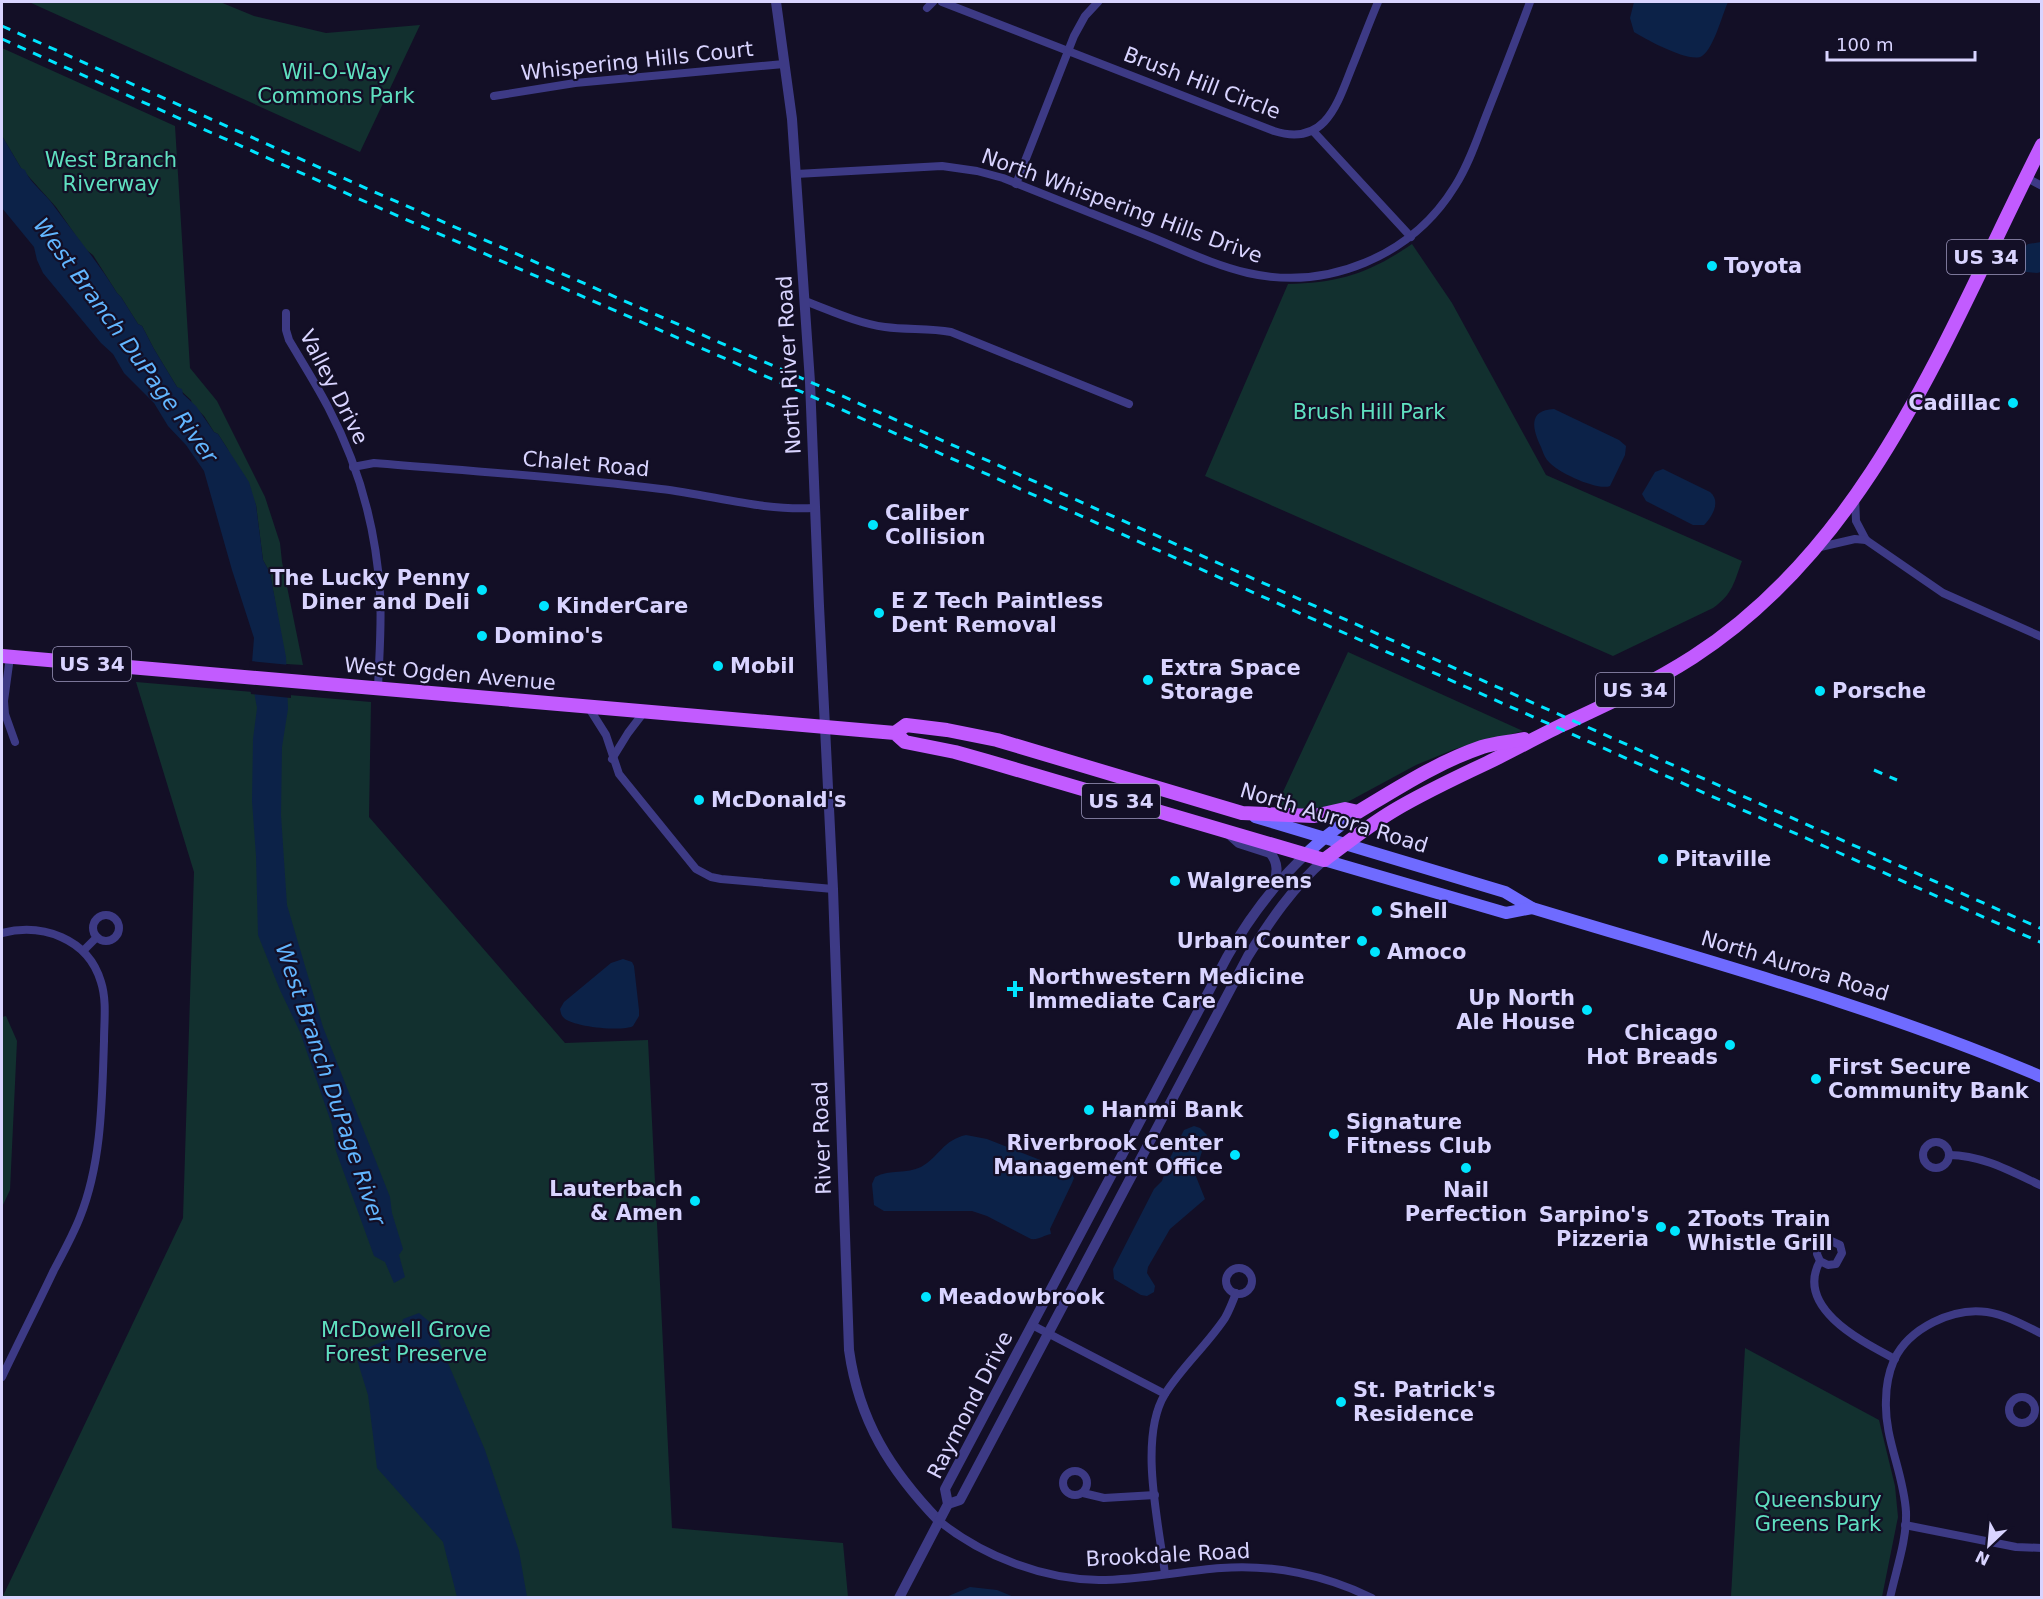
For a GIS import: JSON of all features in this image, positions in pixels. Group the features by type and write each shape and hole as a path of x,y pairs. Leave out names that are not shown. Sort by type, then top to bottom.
{"main road":[{"name":"US 34","path":"1324,860 1370,825 1424,793 1626,696 1704,649 1766,599 1816,548 1855,496 1910,408 2042,145"},
{"name":"West Ogden Avenue","path":"6,656 895,734 905,742 977,758 1324,860"},
{"name":"West Ogden Avenue","path":"895,734 906,725 968,734 1028,748 1155,786"},
{"name":"US 34","path":"1242,813 1314,816 1345,809 1358,812 1414,778 1484,747 1541,736"},
{"name":"North Aurora Road","path":"1155,786 1506,892 1532,908 1869,1011 1939,1035 2042,1077"},
{"name":"Raymond Drive","path":"1305,855 1358,812"},
{"name":"North Aurora Road","path":"1324,860 1506,913 1532,908"}],"street":[{"name":"North River Road","path":"776,2 796,174 805,301 824,728"},
{"name":"Brush Hill Circle","path":"942,2 1274,131 1288,134 1305,134 1313,131"},
{"path":"1016,184 1074,36 1085,16 1098,2"},
{"path":"1378,2 1336,108 1323,124 1313,131 1411,237"},
{"name":"North Whispering Hills Drive","path":"796,174 913,166 942,166 977,171 1016,184 1224,266 1265,276 1288,278 1343,272 1377,258 1411,237 1439,209 1462,175 1530,2"},
{"name":"Whispering Hills Court","path":"494,96 575,82 784,64"},
{"path":"2025,177 2042,186"},
{"path":"805,301 865,323 951,332 1129,404"},
{"name":"Valley Drive","path":"286,313 286,330 289,340 329,408 353,466 369,517 377,562 381,623 378,689"},
{"name":"Chalet Road","path":"353,466 374,463 658,488 758,506 814,508"},
{"path":"1855,496 1856,521 1866,540 1943,593 2042,637"},
{"path":"1816,548 1841,541 1866,540"},
{"path":"6,656 5,714 15,742"},
{"path":"589,708 606,735 612,759 619,774 696,869 721,879 833,889"},
{"path":"612,759 627,733 644,712"},
{"name":"River Road","path":"824,728 833,889 845,1269 851,1366 862,1406 876,1439 904,1481 939,1521"},
{"path":"1227,832 1239,843 1269,853 1276,860 1276,877 1272,890"},
{"name":"Raymond Drive","path":"899,1598 948,1504 945,1490 1231,949 1272,890 1305,855"},
{"name":"Raymond Drive","path":"948,1504 960,1500 1248,956 1297,886 1324,860"},
{"path":"2,933 20,929 40,930 68,940 83,951 94,965 105,1001 102,1094 96,1154 90,1186 81,1217 2,1377"},
{"path":"83,951 97,937"},
{"path":"1949,1155 1983,1160 2042,1185"},
{"path":"1820,1262 1815,1274 1817,1294 1830,1315 1853,1336 1895,1359"},
{"path":"1165,1574 1152,1454 1156,1415 1165,1394 1226,1317 1236,1293"},
{"path":"1890,1598 1905,1525 1905,1500 1887,1419 1887,1387 1895,1359 1913,1337 1928,1325 1951,1315 1965,1312 1985,1312 2005,1316 2042,1334"},
{"path":"1032,1324 1165,1394"},
{"path":"2033,1402 2042,1396"},
{"path":"1083,1492 1104,1498 1155,1495"},
{"name":"Brookdale Road","path":"939,1521 962,1537 999,1556 1043,1572 1074,1578 1099,1580 1248,1567 1281,1570 1336,1583 1372,1598"},
{"path":"1905,1525 2016,1547 2042,1548"}],"green space":[{"name":"Wil-O-Way Commons Park","path":"29,2 220,2 254,16 326,33 420,25 360,152"},
{"name":"West Branch Riverway","path":"2,48 175,126 190,368 217,401 265,497 280,543 303,665 286,664 270,573 263,560 256,505 227,448 191,400 177,387 142,326 138,324 93,255 85,249 56,207 21,168 2,136"},
{"name":"Brush Hill Park","path":"1412,244 1452,303 1546,475 1742,561 1732,587 1720,603 1613,656 1205,476 1288,284 1339,279 1353,275 1382,262"},
{"path":"1348,652 1523,731 1455,749 1416,765 1342,805 1316,810 1276,807"},
{"name":"McDowell Grove Forest Preserve","path":"136,682 371,702 369,817 565,1043 648,1040 672,1528 843,1543 848,1597 2,1598 183,1218 194,872"},
{"path":"6,1016 17,1041 10,1190 2,1207 2,1017"},
{"name":"Queensbury Greens Park","path":"1745,1348 1879,1420 1895,1486 1898,1517 1882,1597 1731,1597"}],"water":[{"path":"1634,2 1728,2 1710,46 1702,56 1696,58 1668,50 1634,32 1630,18"},
{"name":"West Branch DuPage River","path":"2,136 21,168 51,202 102,270 138,324 142,326 177,387 182,389 183,394 196,406 214,432 218,434 249,482 256,505 263,560 270,573 286,657 288,709 282,747 281,815 287,905 323,1027 390,1197 392,1213 403,1249 399,1255 405,1277 394,1283 385,1262 374,1256 336,1151 332,1125 300,1032 258,935 252,801 253,739 257,708 251,675 254,638 204,471 186,445 168,426 154,403 124,373 113,354 101,343 43,273 34,247 2,208"},
{"path":"2041,242 2041,272 2017,271 2016,254 2028,244"},
{"path":"1554,409 1619,440 1626,446 1625,455 1610,486 1597,486 1579,480 1561,472 1547,460 1536,434 1534,422 1539,413"},
{"path":"1663,469 1710,492 1713,496 1714,508 1704,525 1693,525 1646,501 1642,494 1655,472"},
{"path":"623,959 632,962 634,966 639,1016 633,1026 619,1029 598,1028 577,1024 564,1018 560,1009 564,1002 611,963"},
{"path":"1194,1126 1207,1135 1195,1174 1205,1199 1170,1229 1148,1267 1147,1273 1155,1286 1154,1292 1147,1296 1141,1295 1114,1279 1113,1269 1154,1189 1162,1181 1169,1160 1184,1130"},
{"path":"966,1135 987,1139 1071,1172 1074,1178 1050,1229 1051,1234 1031,1239 987,1216 972,1211 884,1211 874,1205 872,1184 875,1177 921,1167 946,1145"},
{"path":"419,1313 431,1323 485,1450 519,1551 527,1597 457,1597 443,1542 377,1468 368,1395 355,1353 399,1335 403,1319"},
{"path":"970,1587 997,1590 1014,1597 946,1597"}],"pier":[{"path":"250,661 290,665 291,698 251,694 248,675"}],"railway":[{"path":"2,26 2042,929"},
{"path":"2,39 2042,943"},
{"path":"1874,770 1897,780"}],"place":[{"name":"Toyota","path":"1712,266"},
{"name":"Cadillac","path":"2013,403"},
{"name":"Caliber Collision","path":"873,525"},
{"name":"The Lucky Penny Diner and Deli","path":"482,590"},
{"name":"KinderCare","path":"544,606"},
{"name":"E Z Tech Paintless Dent Removal","path":"879,613"},
{"name":"Domino's","path":"482,636"},
{"name":"Mobil","path":"718,666"},
{"name":"Extra Space Storage","path":"1148,680"},
{"name":"Porsche","path":"1820,691"},
{"name":"McDonald's","path":"699,800"},
{"name":"Pitaville","path":"1663,859"},
{"name":"Walgreens","path":"1175,881"},
{"name":"Shell","path":"1377,911"},
{"name":"Urban Counter","path":"1362,941"},
{"name":"Amoco","path":"1375,952"},
{"name":"Northwestern Medicine Immediate Care","path":"1015,989"},
{"name":"Up North Ale House","path":"1587,1010"},
{"name":"Chicago Hot Breads","path":"1730,1045"},
{"name":"First Secure Community Bank","path":"1816,1079"},
{"name":"Hanmi Bank","path":"1089,1110"},
{"name":"Signature Fitness Club","path":"1334,1134"},
{"name":"Riverbrook Center Management Office","path":"1235,1155"},
{"name":"Nail Perfection","path":"1466,1168"},
{"name":"Lauterbach & Amen","path":"695,1201"},
{"name":"Sarpino's Pizzeria","path":"1661,1227"},
{"name":"2Toots Train Whistle Grill","path":"1675,1231"},
{"name":"Meadowbrook","path":"926,1297"},
{"name":"St. Patrick's Residence","path":"1341,1402"}]}
